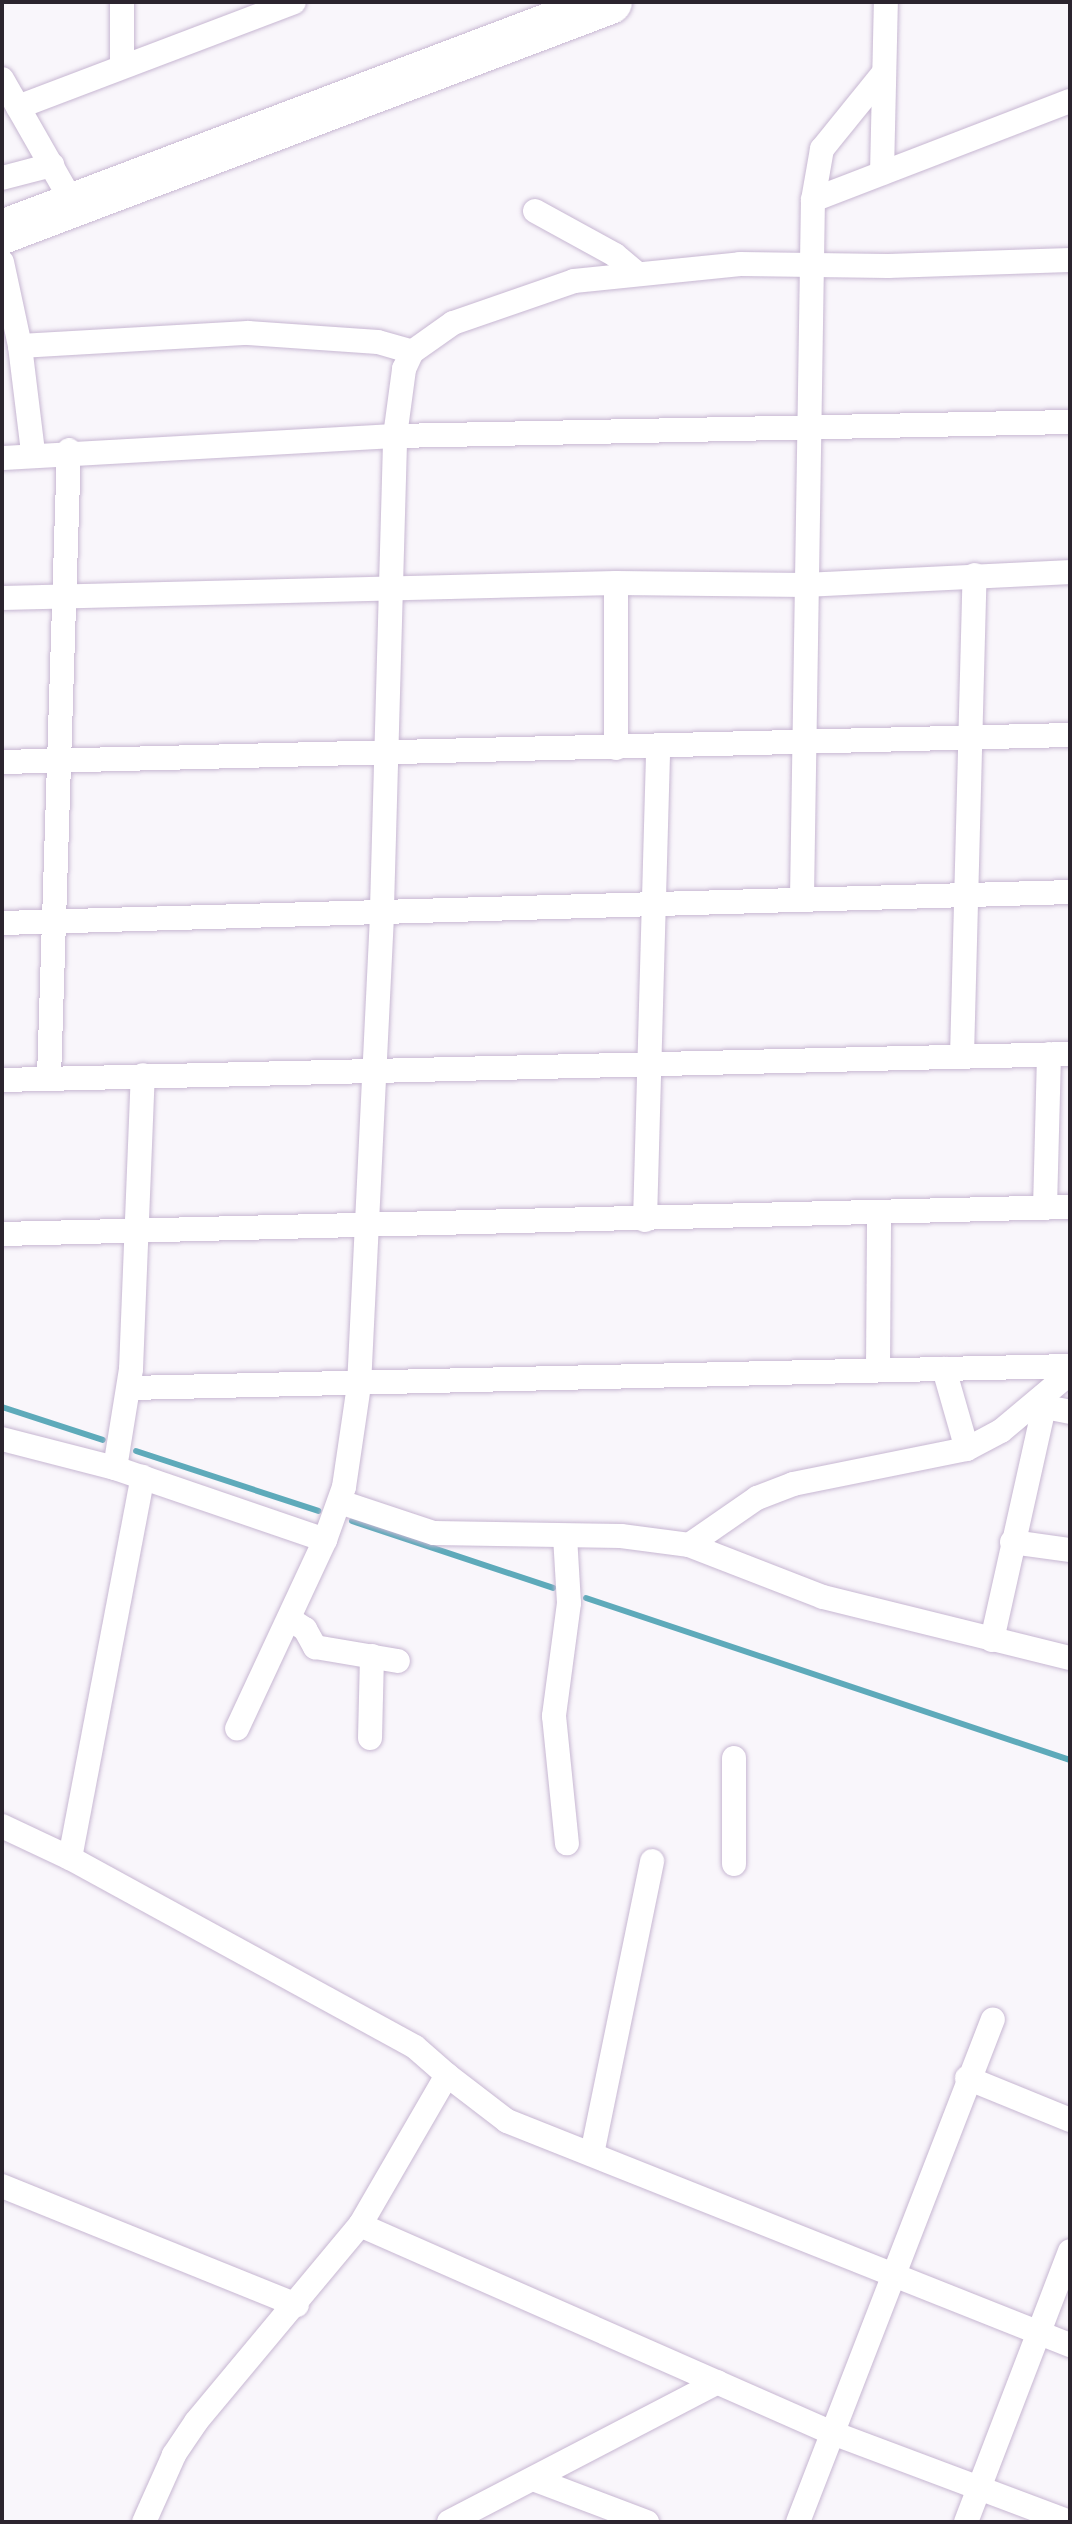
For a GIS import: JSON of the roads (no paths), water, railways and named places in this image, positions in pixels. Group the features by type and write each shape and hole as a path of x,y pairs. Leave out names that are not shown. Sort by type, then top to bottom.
{"highway":[{"path":"2,232 610,2"}],"street":[{"path":"122,2 122,63"},
{"path":"225,2 225,27"},
{"path":"18,107 122,63 294,2"},
{"path":"882,173 886,2"},
{"path":"802,898 806,585 812,428 813,200 822,149 882,75"},
{"path":"2,79 74,205"},
{"path":"813,200 1070,101"},
{"path":"2,178 52,165"},
{"path":"535,211 615,255 635,272"},
{"path":"237,1729 291,1620 340,1502 359,1386 382,908 395,436 404,369 412,352 453,323 517,297 574,281 635,272 1070,260"},
{"path":"2,262 20,346 33,452"},
{"path":"20,346 248,333 378,342 412,352"},
{"path":"2,458 33,452 395,436 1070,422"},
{"path":"49,1078 58,761 68,597 69,450"},
{"path":"2,598 616,583 806,585 1070,572"},
{"path":"962,1056 975,575"},
{"path":"616,583 616,748"},
{"path":"2,762 616,748 803,739 1070,735"},
{"path":"645,1220 658,746"},
{"path":"2,923 382,908 1070,892"},
{"path":"2,1080 649,1061 1060,1054 1045,1208"},
{"path":"115,1468 130,1388 143,1075"},
{"path":"2,1234 1070,1207"},
{"path":"878,1370 879,1212"},
{"path":"130,1388 359,1386 1070,1366"},
{"path":"944,1369 967,1449"},
{"path":"689,1545 757,1498 793,1484 967,1449 1040,1406 1070,1373"},
{"path":"1040,1406 1070,1412"},
{"path":"992,1640 1040,1406"},
{"path":"2,1439 115,1468 325,1540"},
{"path":"70,1858 143,1477"},
{"path":"340,1502 434,1533 621,1536 689,1545 823,1597 1070,1658"},
{"path":"565,1536 569,1603 554,1716 567,1843"},
{"path":"1012,1542 1070,1550"},
{"path":"291,1620 305,1629 315,1647 398,1661"},
{"path":"370,1738 372,1656"},
{"path":"734,1758 734,1864"},
{"path":"2,1826 70,1858 415,2047 507,2121 1070,2345"},
{"path":"592,2154 652,1861"},
{"path":"798,2522 967,2078 993,2019"},
{"path":"144,2522 196,2422 297,2305 360,2225 447,2075"},
{"path":"967,2078 1070,2120"},
{"path":"2,2186 297,2305"},
{"path":"360,2225 830,2432 1067,2521"},
{"path":"966,2522 1070,2251"},
{"path":"449,2522 481,2515 533,2479 718,2382"},
{"path":"533,2479 647,2522"}],"waterway":[{"path":"2,1407 103,1440"},
{"path":"136,1451 318,1511"},
{"path":"352,1521 553,1588"},
{"path":"586,1598 1070,1760"}]}
